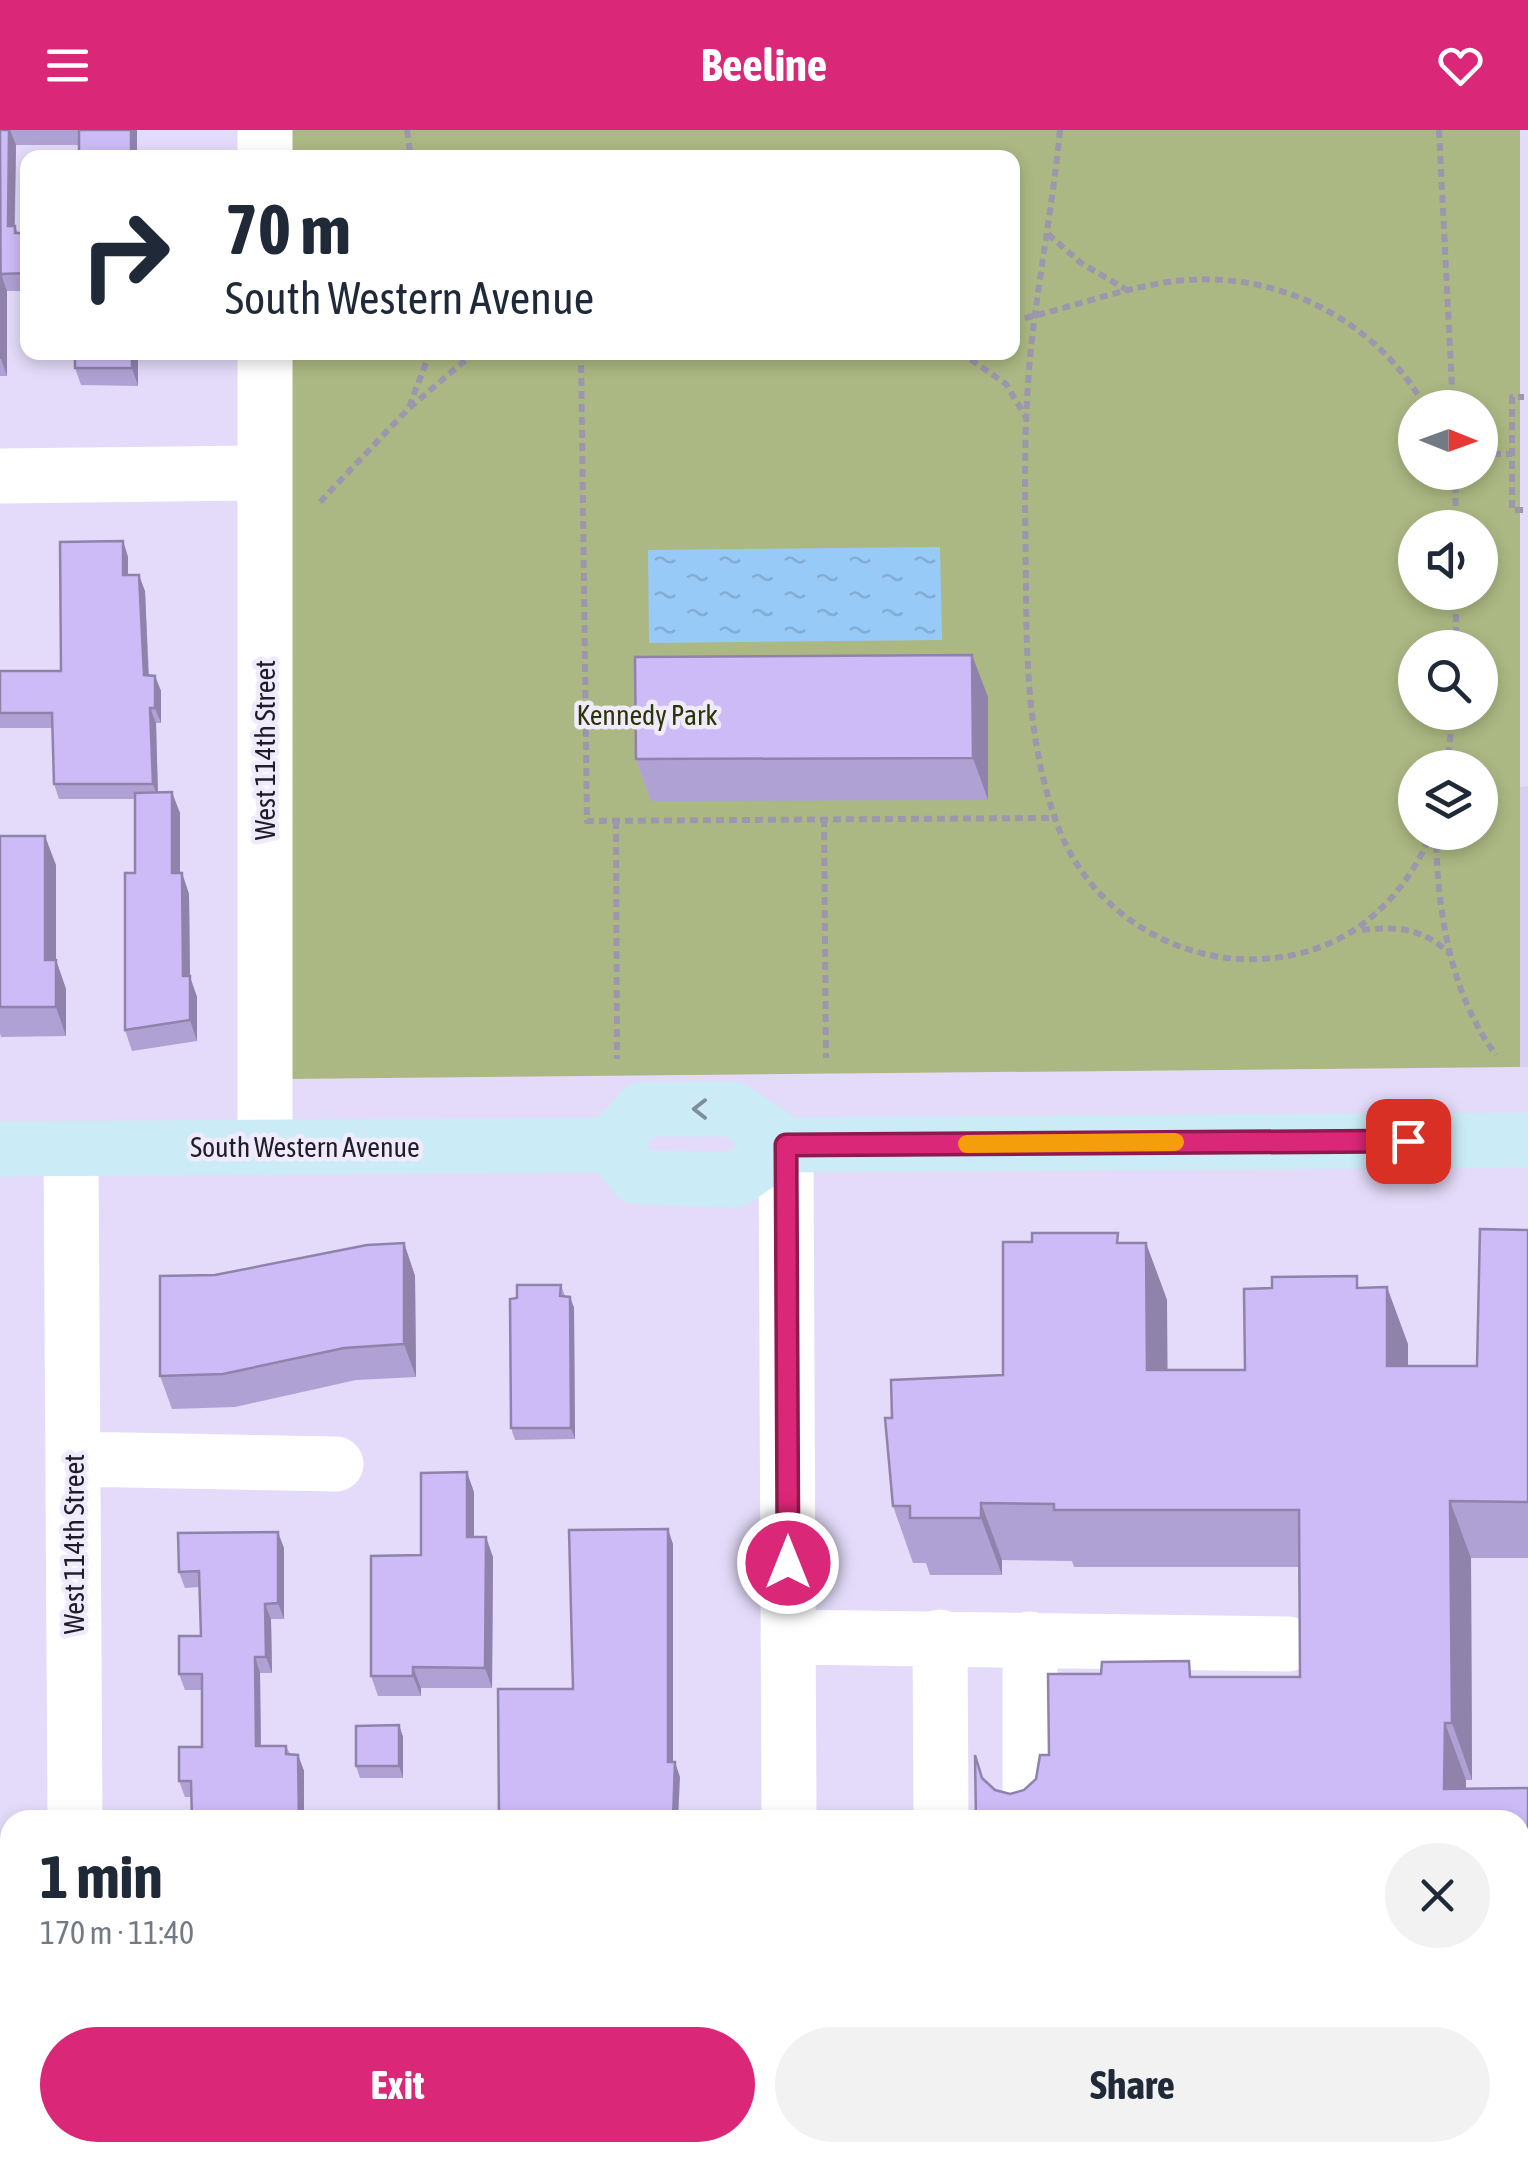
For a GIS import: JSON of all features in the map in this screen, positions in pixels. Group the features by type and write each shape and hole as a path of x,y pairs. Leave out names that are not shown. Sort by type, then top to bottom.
{"main road":[{"path":"786,1145 1528,1140"},
{"name":"South Western Avenue","path":"0,1149 610,1146 637,1177 735,1180 786,1145"}],"street":[{"name":"West 114th Street","path":"265,360 265,1148"},
{"path":"0,476 265,473"},
{"path":"786,1145 789,1810"},
{"name":"West 114th Street","path":"72,1149 75,1810"},
{"path":"73,1459 336,1464"},
{"path":"788,1637 1288,1644"},
{"path":"940,1637 941,1810"},
{"path":"1030,1639 1030,1810"}],"path":[{"path":"1060,130 1036,316 1028,420 1026,636 1037,741 1055,818 1097,892 1127,920 1190,950 1242,959 1296,956 1360,930 1409,928 1434,939 1452,957"},
{"path":"1440,130 1452,390"},
{"path":"1048,234 1081,264 1128,290"},
{"path":"1020,319 1168,282 1232,280 1296,294 1364,335 1392,361 1413,390"},
{"path":"408,409 427,360"},
{"path":"320,502 408,409 466,360"},
{"path":"581,360 587,821 1055,818"},
{"path":"972,360 1006,384 1028,420"},
{"path":"1523,510 1512,510 1512,397 1524,397"},
{"path":"1498,454 1512,454"},
{"path":"824,819 826,1058"},
{"path":"616,821 616,1059"},
{"path":"1360,930 1400,890 1425,850"},
{"path":"1436,850 1442,920 1452,957 1469,1009 1496,1055"}],"shaded area":[{"path":"1528,786 1528,1067 1520,1067 1520,787"}],"green space":[{"name":"Kennedy Park","path":"283,130 1520,130 1520,1067 284,1079 283,360 1020,360 1020,150 283,150"}],"water":[{"path":"940,547 942,640 649,643 648,550"}],"building":[{"path":"0,130 9,130 8,226 15,226 15,233 20,233 20,273 1,274 1,359"},
{"path":"79,130 131,130 131,150 79,150"},
{"path":"75,360 132,360 132,368 75,368"},
{"path":"123,541 123,575 139,575 144,675 155,676 155,708 150,708 153,784 54,784 52,713 0,713 0,671 61,671 60,542"},
{"path":"972,655 973,758 636,759 635,657"},
{"path":"172,792 172,873 182,873 183,976 190,976 190,1020 125,1030 125,873 135,873 135,793"},
{"path":"0,836 45,836 45,960 56,960 56,1007 0,1007"},
{"path":"1480,1229 1528,1230 1528,1502 1450,1501 1452,1723 1445,1723 1444,1789 1528,1788 1528,1810 976,1810 975,1755 982,1778 995,1790 1010,1794 1024,1790 1036,1779 1040,1755 1049,1755 1048,1674 1101,1674 1102,1662 1189,1661 1190,1677 1300,1677 1299,1510 1054,1510 1054,1504 981,1503 981,1518 910,1518 910,1506 893,1506 885,1418 892,1418 891,1380 1003,1375 1003,1242 1032,1242 1032,1233 1118,1233 1117,1243 1146,1243 1147,1370 1245,1370 1244,1289 1272,1288 1272,1277 1357,1276 1357,1288 1387,1287 1387,1366 1477,1366"},
{"path":"404,1243 404,1344 344,1348 223,1374 160,1376 160,1276 215,1275 367,1245"},
{"path":"517,1285 561,1285 560,1296 570,1297 571,1428 511,1428 510,1299 517,1298"},
{"path":"467,1472 467,1537 486,1537 485,1668 413,1667 413,1676 371,1676 371,1556 421,1555 421,1473"},
{"path":"668,1529 668,1762 675,1762 673,1810 499,1810 498,1689 573,1689 569,1530"},
{"path":"278,1532 278,1603 265,1604 266,1657 255,1657 256,1746 286,1746 286,1754 298,1755 299,1810 192,1810 191,1781 179,1781 179,1747 202,1747 202,1674 179,1674 179,1636 201,1636 199,1571 179,1572 178,1533"},
{"path":"399,1725 399,1766 356,1766 356,1726"}],"slow traffic":[{"path":"967,1144 1175,1142"}],"route":[{"path":"788,1563 786,1145 1408,1141"}]}
